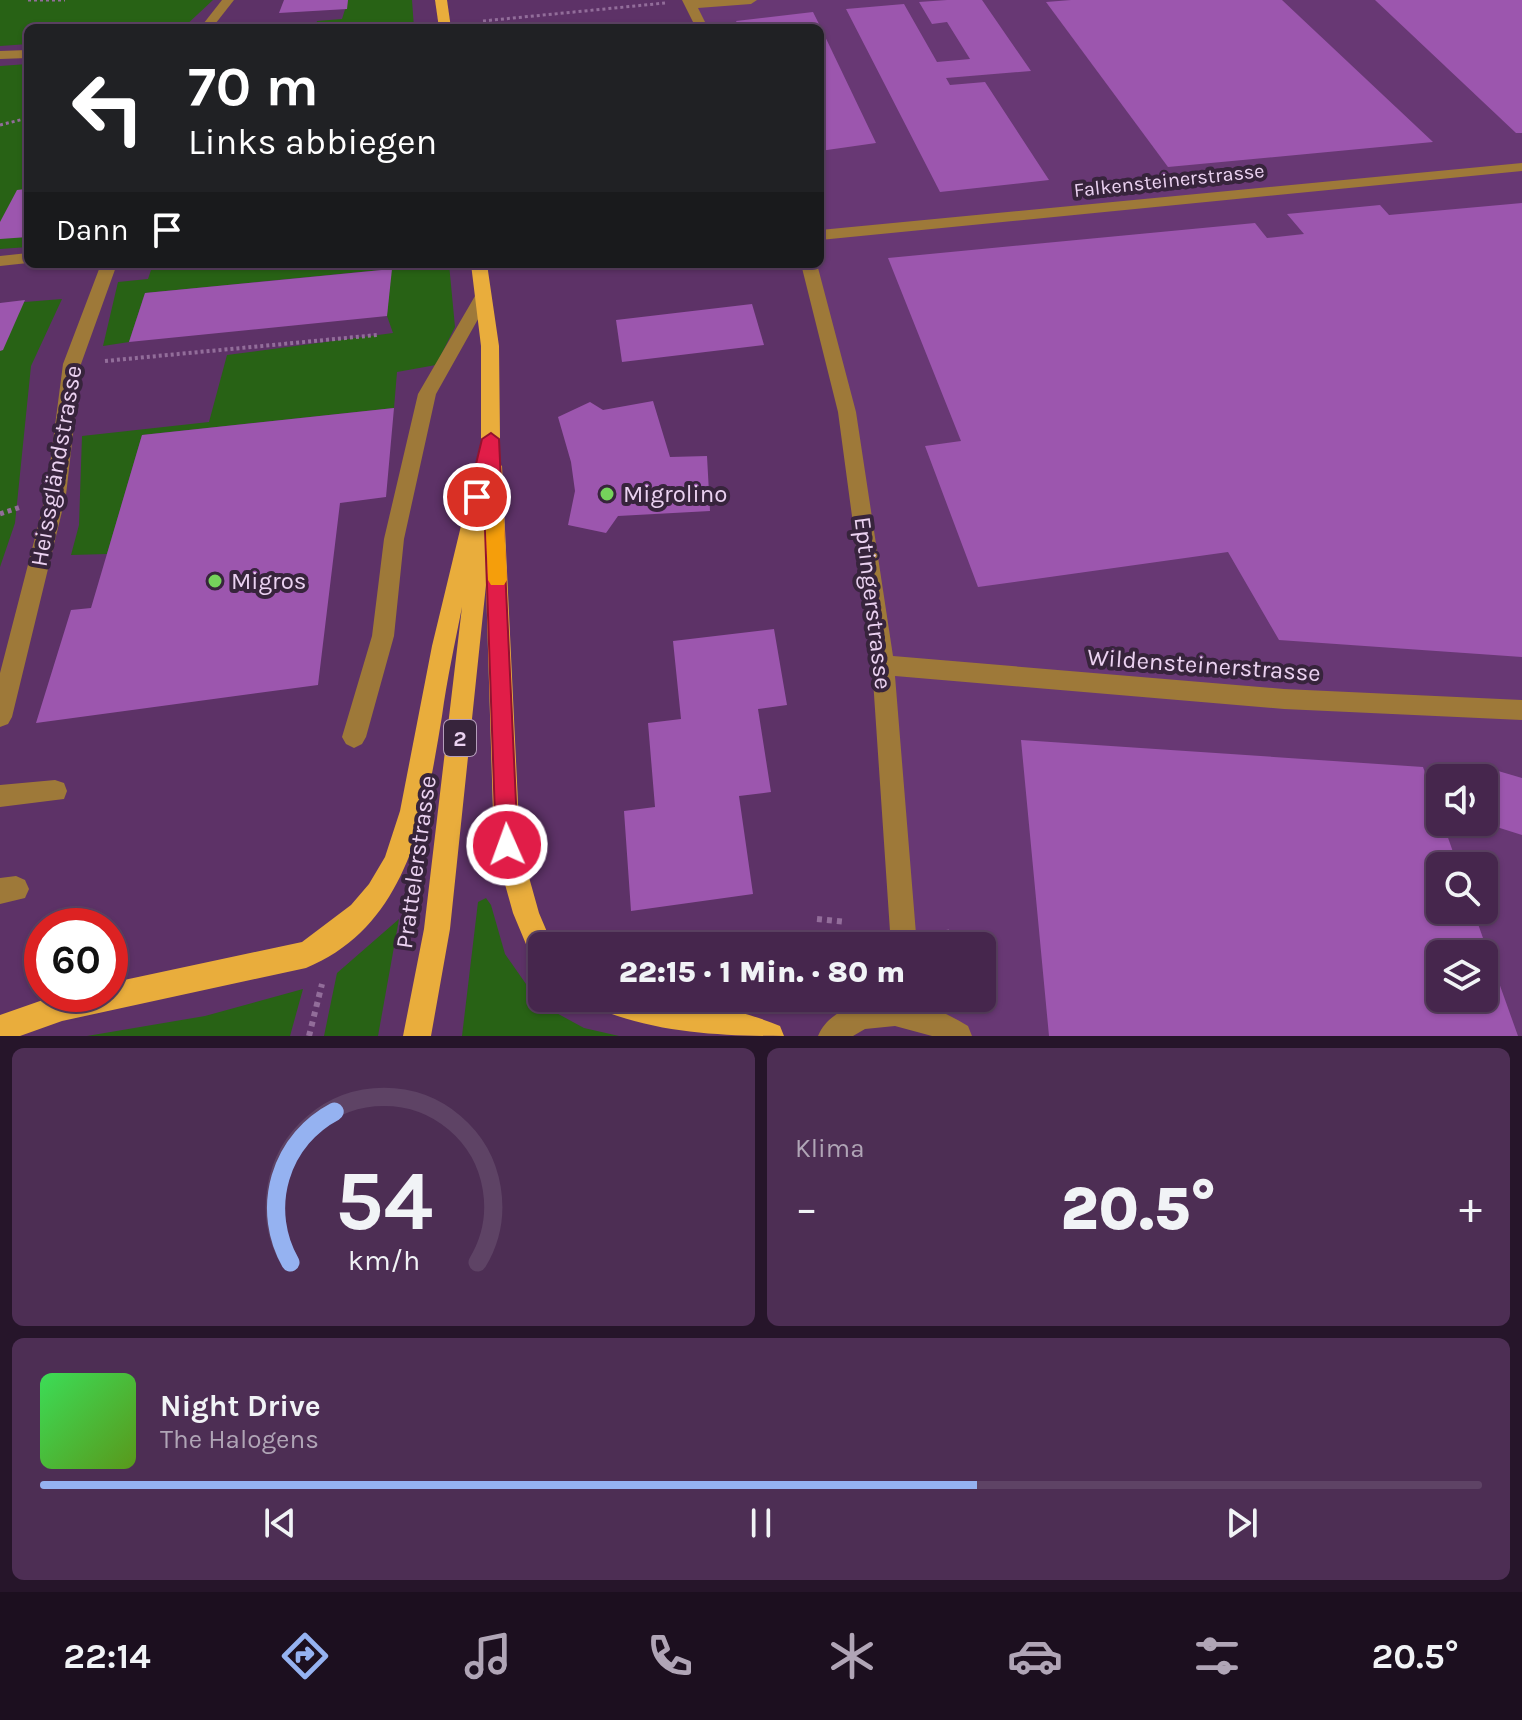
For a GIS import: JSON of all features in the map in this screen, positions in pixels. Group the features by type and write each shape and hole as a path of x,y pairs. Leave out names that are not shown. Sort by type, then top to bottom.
{"main road":[{"path":"441,0 444,24"},
{"name":"Prattelerstrasse","path":"417,1036 437,929 469,665 491,439 490,346 480,268"},
{"path":"491,439 507,845 534,932"},
{"path":"0,1029 62,1007 306,955 328,943 361,913 386,881 407,829 444,642 491,439"},
{"path":"650,1012 717,1020 770,1036"}],"street":[{"path":"209,24 228,0"},
{"path":"700,24 689,2 751,0"},
{"path":"0,55 24,54"},
{"name":"Falkensteinerstrasse","path":"824,235 1522,167"},
{"path":"0,261 24,258"},
{"name":"Heissgländstrasse","path":"0,717 56,495 72,364 108,268"},
{"name":"Eptingerstrasse","path":"810,268 847,412 883,665 903,932"},
{"path":"354,737 383,636 394,539 427,394 483,296"},
{"name":"Wildensteinerstrasse","path":"883,665 1284,699 1522,710"},
{"path":"0,796 55,791"},
{"path":"832,1036 858,1018 879,1012"},
{"path":"920,1012 958,1036"}],"path":[{"path":"28,0 65,0"},
{"path":"483,21 689,2"},
{"path":"0,125 24,119"},
{"path":"72,364 377,335"},
{"path":"817,919 846,922"},
{"path":"309,1036 326,972"}],"shaded area":[{"path":"688,0 1522,0 1522,1036 939,1036 910,1012 996,1012 996,932 903,932 847,412 810,268 824,268 824,24 700,24"}],"green space":[{"path":"0,0 213,0 187,24 24,24 24,44 0,46"},
{"path":"348,0 412,0 414,24 316,24 317,21 342,19"},
{"path":"24,64 24,247 0,249 0,66"},
{"path":"152,268 449,268 455,327 436,365 397,372 394,408 142,435 107,554 71,555 79,525 82,436 209,422 227,355 393,333 387,316 391,269 145,293 129,342 103,346 118,282 148,279"},
{"path":"62,299 31,366 15,523 0,567 0,304"},
{"path":"486,898 491,905 505,954 528,987 528,1012 555,1012 584,1028 619,1036 462,1036 478,902"},
{"path":"399,919 378,1036 324,1036 337,973"},
{"path":"303,989 290,1036 87,1036 205,1016"}],"building":[{"path":"284,0 348,0 347,9 279,13"},
{"path":"982,0 1031,71 946,78 950,85 985,82 1049,180 940,192 846,9 904,4 937,62 970,59 947,22 932,24 919,2"},
{"path":"1282,0 1433,142 1168,167 1046,2"},
{"path":"1375,0 1522,0 1522,133 1516,133"},
{"path":"813,12 819,24 738,24 736,21"},
{"path":"824,35 876,143 824,150"},
{"path":"24,189 24,237 0,239 0,222 17,190"},
{"path":"1522,203 1522,657 1279,640 1228,552 978,587 925,446 961,441 888,258 1255,223 1267,238 1304,234 1287,214 1380,205 1389,215"},
{"path":"392,269 387,316 129,342 145,293"},
{"path":"25,300 3,350 0,351 0,303"},
{"path":"752,304 764,345 622,362 616,320"},
{"path":"653,401 670,457 707,456 710,511 618,516 606,533 568,525 575,491 571,462 558,417 590,402 603,410"},
{"name":"Migros","path":"394,408 386,497 340,503 318,685 36,723 71,610 91,608 142,435"},
{"path":"774,629 787,705 758,709 771,792 739,796 753,894 631,911 624,811 655,807 648,723 681,719 673,641"},
{"path":"1021,740 1423,767 1426,775 1426,836 1447,836 1453,852 1426,852 1426,924 1478,924 1484,940 1426,940 1426,1012 1498,1012 1498,980 1518,1036 1049,1036"},
{"path":"1498,771 1522,778 1522,835 1498,827"}],"slow traffic":[{"path":"493,487 497,580"}],"place":[{"name":"Migrolino","path":"607,494"},
{"name":"Migros","path":"215,581"}],"route":[{"path":"477,497 491,439 507,845"}]}
